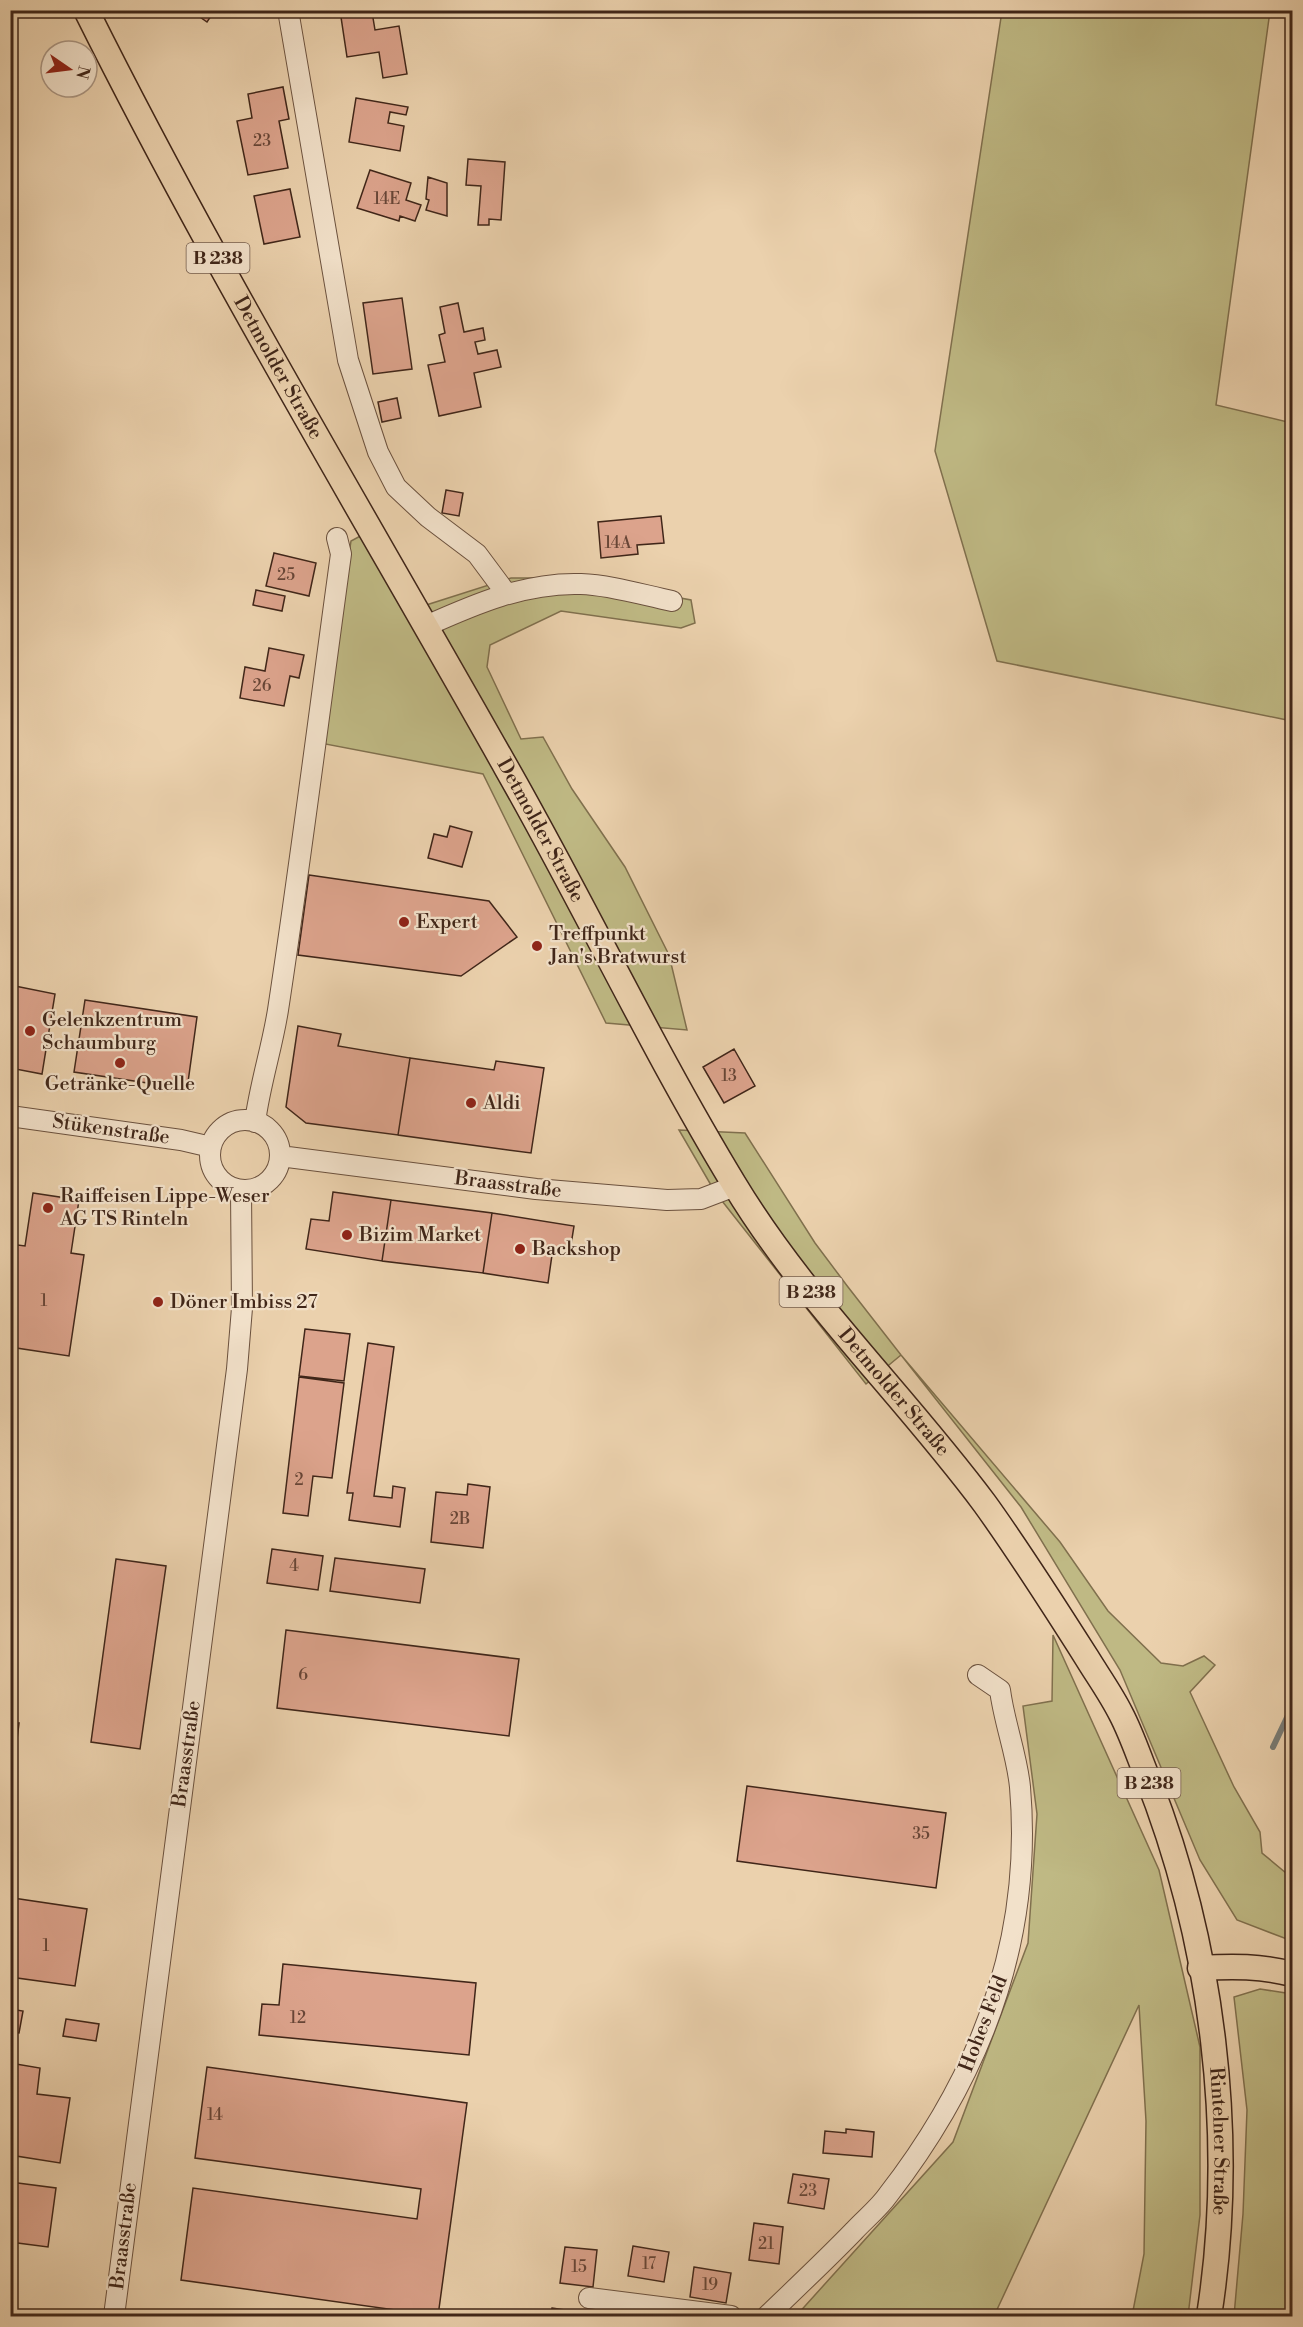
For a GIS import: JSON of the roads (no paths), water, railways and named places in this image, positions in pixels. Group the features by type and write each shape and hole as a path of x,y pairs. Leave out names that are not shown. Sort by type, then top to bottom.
{"main road":[{"name":"Detmolder Straße","path":"86,10 132,102 364,523 426,626 539,825 735,1186 793,1272 984,1503 1060,1614 1122,1714 1159,1808 1180,1872 1200,1968"},
{"path":"1200,1968 1247,1966 1293,1974"},
{"name":"Rintelner Straße","path":"1200,1968 1215,2056 1221,2190 1215,2278 1209,2316"}],"street":[{"path":"288,10 348,360 378,452 396,487 428,517 477,554 506,594"},
{"path":"255,1122 259,1092 273,1040 284,968 341,554 337,538"},
{"path":"426,626 506,594 548,586 582,584 672,601"},
{"name":"Stükenstraße","path":"10,1116 181,1140 211,1147"},
{"path":"255,1122 273,1134 280,1156 272,1177 263,1185 241,1190 220,1180 210,1159 211,1147 215,1137 232,1123 255,1122"},
{"name":"Braasstraße","path":"280,1156 536,1189 666,1200 701,1199 735,1186"},
{"name":"Braasstraße","path":"114,2316 237,1368 242,1308 241,1190"},
{"name":"Hohes Feld","path":"767,2316 888,2196 954,2099 988,2024 1012,1941 1023,1871 1020,1785 1004,1718 1000,1690 978,1675"},
{"path":"589,2298 731,2316"}],"waterway":[{"path":"1273,1747 1292,1707"}],"place":[{"name":"Expert","path":"404,922"},
{"name":"Treffpunkt Jan's Bratwurst","path":"537,946"},
{"name":"Gelenkzentrum Schaumburg","path":"30,1031"},
{"name":"Getränke-Quelle","path":"120,1063"},
{"name":"Aldi","path":"471,1103"},
{"name":"Raiffeisen Lippe-Weser AG TS Rinteln","path":"48,1208"},
{"name":"Bizim Market","path":"347,1235"},
{"name":"Backshop","path":"520,1249"},
{"name":"Döner Imbiss 27","path":"158,1302"}]}
